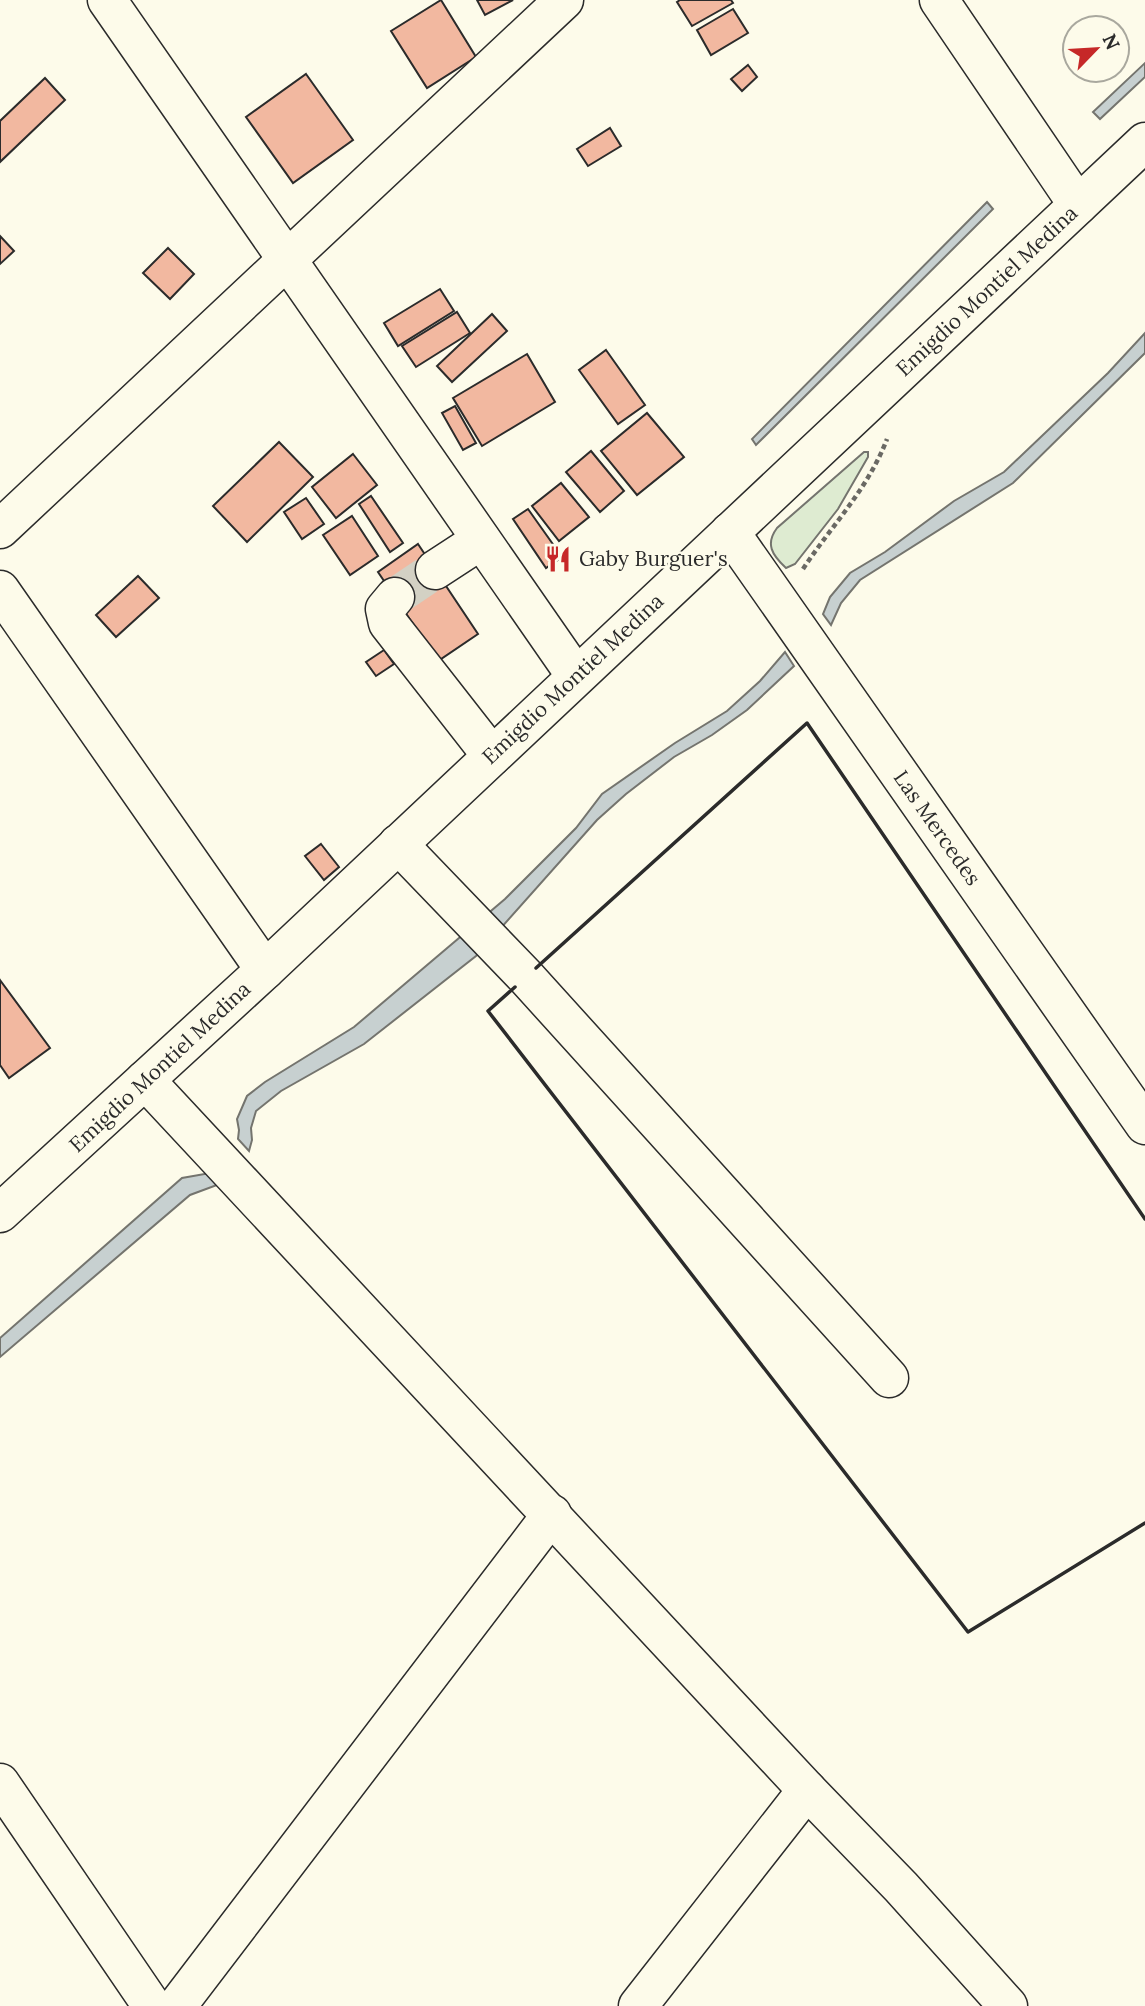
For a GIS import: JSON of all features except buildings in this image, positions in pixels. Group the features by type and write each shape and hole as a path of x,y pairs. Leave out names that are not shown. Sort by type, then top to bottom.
{"street":[{"path":"107,0 576,676"},
{"path":"0,529 564,0"},
{"path":"939,0 1078,205"},
{"name":"Emigdio Montiel Medina","path":"0,1213 265,970 1145,142"},
{"name":"Las Mercedes","path":"730,531 1145,1125"},
{"path":"435,570 481,540"},
{"path":"0,590 265,970"},
{"path":"395,597 385,609 388,623 492,756"},
{"path":"398,844 526,977 889,1378"},
{"path":"145,1080 807,1790 901,1887 1008,2006"},
{"path":"177,2006 551,1514"},
{"path":"0,1783 152,2006"},
{"path":"638,2006 807,1790"}],"path":[{"path":"785,611 790,589 856,498 878,462 889,431"}],"green space":[{"path":"864,452 868,452 868,457 838,509 795,564 786,568 772,549 771,539 777,528"}],"shaded area":[{"path":"1145,63 1145,77 1100,119 1093,112 1123,84 1131,84 1131,76"},
{"path":"987,202 993,209 756,445 752,439"},
{"path":"1145,333 1145,353 1013,483 860,580 841,603 831,625 823,614 830,597 850,573 885,552 954,501 1004,472 1108,373"},
{"path":"785,652 794,666 747,710 674,757 597,820 476,956 364,1044 281,1091 256,1111 249,1151 238,1139 237,1119 247,1096 354,1027 505,899 576,828 602,794 675,743 727,711 760,681"},
{"path":"210,1173 217,1185 190,1195 0,1357 0,1338 182,1178"}],"tunnel":[{"path":"395,597 435,570"}],"wall":[{"path":"536,968 807,723 1145,1219"},
{"path":"515,987 488,1011 968,1632 1145,1523"}],"place":[{"name":"Gaby Burguer's","path":"558,559"}]}
